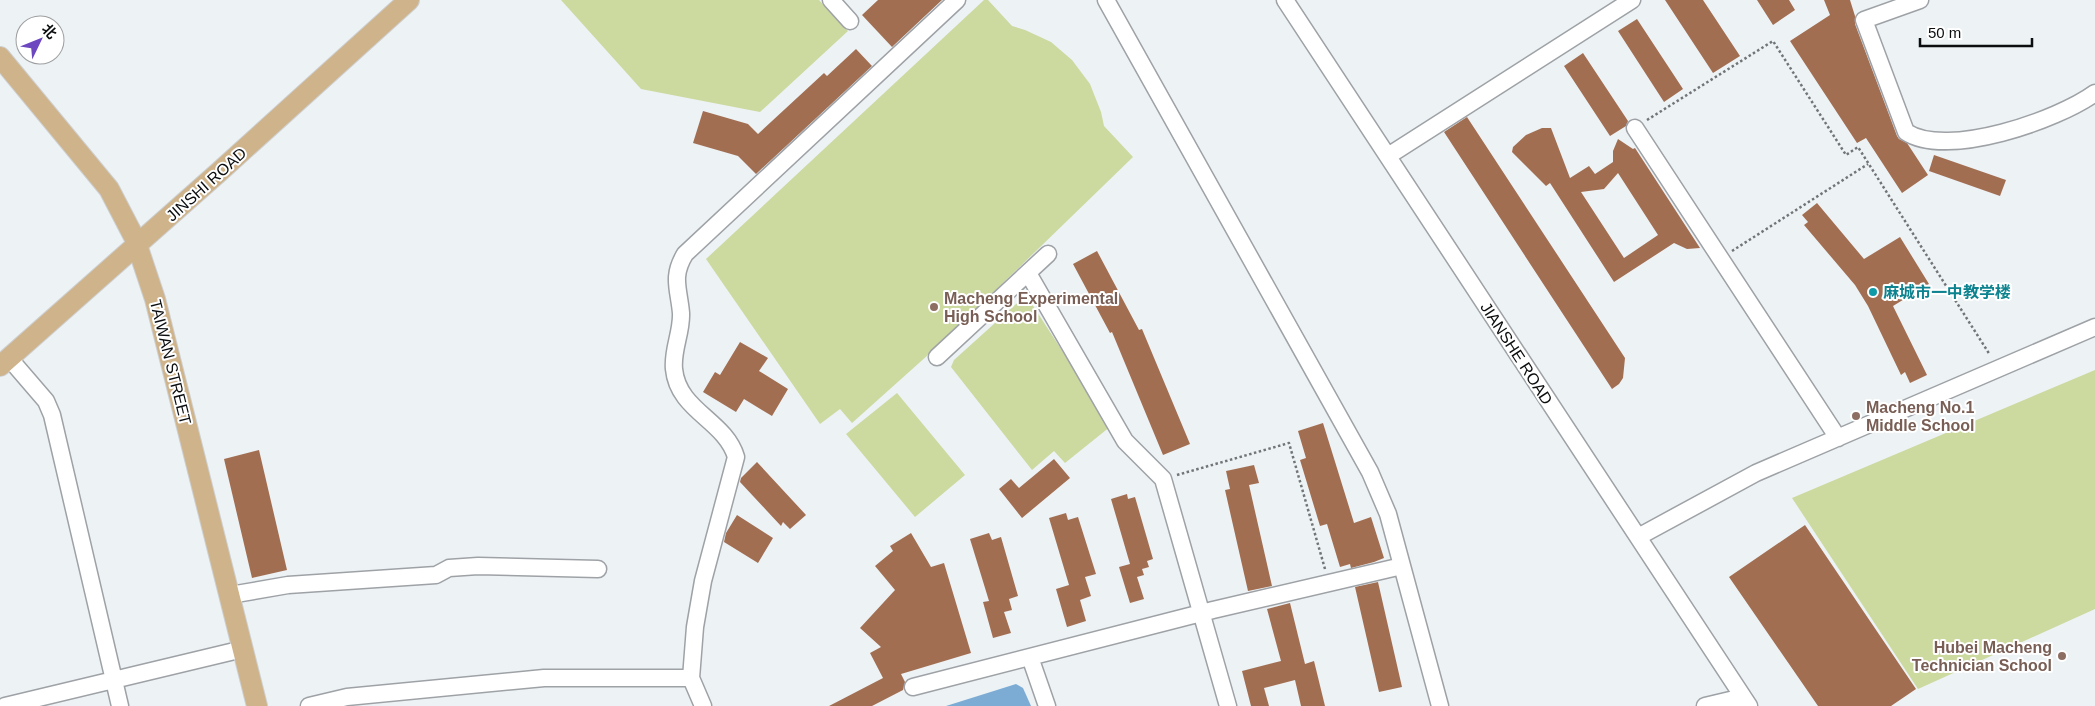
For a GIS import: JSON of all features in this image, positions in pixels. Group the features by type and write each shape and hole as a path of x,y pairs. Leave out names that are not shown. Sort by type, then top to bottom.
{"main road":[{"name":"JINSHI ROAD","path":"3,357 134,238 389,0"},
{"name":"JINSHI ROAD","path":"134,238 409,0"},
{"name":"TAIWAN STREET","path":"0,57 109,190 134,238 155,299 257,706"}],"street":[{"path":"831,0 850,20"},
{"path":"703,706 691,678 698,604 736,457 729,441 688,402 677,384 674,356 681,315 676,282 681,261 685,254 956,0"},
{"path":"1106,0 1370,472 1388,514 1440,706"},
{"name":"JIANSHE ROAD","path":"1285,0 1746,701"},
{"path":"1388,156 1632,0"},
{"path":"1920,0 1864,20 1906,132 1927,140 1970,140 1980,138 2027,126 2081,103 2095,93"},
{"path":"1635,128 1838,438"},
{"path":"937,357 1048,254"},
{"path":"1028,273 1125,440 1163,479 1228,706"},
{"path":"1638,537 1756,473 2095,327"},
{"path":"3,357 46,401 52,415 120,706"},
{"path":"913,687 1202,613 1402,566"},
{"path":"230,594 288,585 436,575 449,568 459,567 598,569"},
{"path":"5,706 243,649"},
{"path":"1030,657 1047,706"},
{"path":"309,706 347,697 544,678 691,678"},
{"path":"1704,706 1746,701"}],"path":[{"path":"1635,128 1773,40 1846,155 1858,147 1998,368"},
{"path":"1720,258 1868,164"},
{"path":"1163,479 1289,443 1329,583"}],"green space":[{"path":"561,0 819,0 848,31 760,112 641,89"},
{"path":"984,0 988,0 1012,26 1051,42 1072,60 1090,84 1101,112 1104,126 1133,157 938,346 852,423 840,409 820,424 706,259"},
{"path":"1026,295 1111,426 1065,463 1054,451 1032,470 951,367 954,360"},
{"path":"2095,370 2095,609 1918,689 1792,498"},
{"path":"897,393 965,475 915,517 846,434"}],"water":[{"path":"1016,684 1023,688 1031,706 946,706"}],"building":[{"path":"878,0 942,0 892,47 862,15"},
{"path":"1665,0 1703,0 1740,56 1713,73"},
{"path":"1757,0 1789,0 1795,10 1773,25"},
{"path":"1824,0 1850,0 1855,16 1855,24 1897,136 1907,143 1928,175 1902,193 1866,138 1857,143 1790,41 1830,15"},
{"path":"1637,19 1683,89 1664,102 1618,31"},
{"path":"856,49 872,66 756,174 738,156 693,143 703,111 748,124 758,134 824,73 827,76"},
{"path":"1583,53 1628,121 1626,126 1610,136 1564,66"},
{"path":"1467,117 1625,358 1623,378 1612,389 1444,132"},
{"path":"1542,128 1551,128 1570,178 1589,166 1595,174 1613,162 1613,151 1618,139 1633,149 1635,148 1700,248 1687,249 1674,243 1614,282 1550,183 1546,186 1512,152 1513,147 1526,135","holes":["1618,173 1658,235 1624,258 1581,192 1604,189"]},
{"path":"1934,155 2006,180 2000,196 1929,171"},
{"name":"麻城市一中教学楼","path":"1817,203 1864,259 1900,237 1929,284 1893,306 1927,375 1910,383 1905,372 1901,375 1868,306 1855,285 1804,225 1808,222 1802,215"},
{"path":"1097,251 1139,330 1142,329 1190,444 1163,455 1112,332 1110,333 1073,264"},
{"path":"740,342 768,358 759,371 788,389 772,416 744,399 736,412 703,392 715,372 720,375"},
{"path":"1323,423 1354,523 1371,517 1384,558 1351,568 1350,564 1340,567 1327,524 1320,526 1300,460 1306,458 1298,431"},
{"path":"259,450 287,570 252,578 224,459"},
{"path":"1054,459 1070,478 1022,518 999,489 1011,479 1019,488"},
{"path":"757,462 806,515 790,529 783,522 781,526 740,482 741,478"},
{"path":"1254,465 1259,483 1249,485 1272,586 1248,591 1225,490 1230,489 1226,471"},
{"path":"1127,494 1128,499 1135,497 1153,559 1147,561 1149,567 1142,569 1144,575 1137,577 1144,599 1130,603 1119,567 1130,564 1111,499"},
{"path":"1066,513 1068,520 1078,517 1096,574 1085,577 1091,596 1080,600 1086,621 1067,627 1056,589 1069,585 1049,518"},
{"path":"737,515 773,538 758,563 724,542 726,533"},
{"path":"1805,525 1916,689 1891,706 1818,706 1729,577"},
{"path":"911,533 931,567 944,563 971,653 901,674 905,682 903,690 872,706 829,706 883,678 870,653 881,647 860,628 895,590 875,566 893,551 890,546"},
{"path":"989,533 992,540 1001,537 1018,596 1009,599 1012,610 1004,612 1011,633 993,638 983,602 989,601 970,539"},
{"path":"1378,582 1402,687 1379,692 1355,587"},
{"path":"1290,603 1305,664 1314,661 1325,706 1301,706 1295,680 1264,688 1269,706 1251,706 1242,671 1281,661 1267,609"}],"place":[{"name":"麻城市一中教学楼","path":"1873,292"},
{"name":"Macheng Experimental High School","path":"934,307"},
{"name":"Macheng No.1 Middle School","path":"1856,416"},
{"name":"Hubei Macheng Technician School","path":"2062,656"}]}
